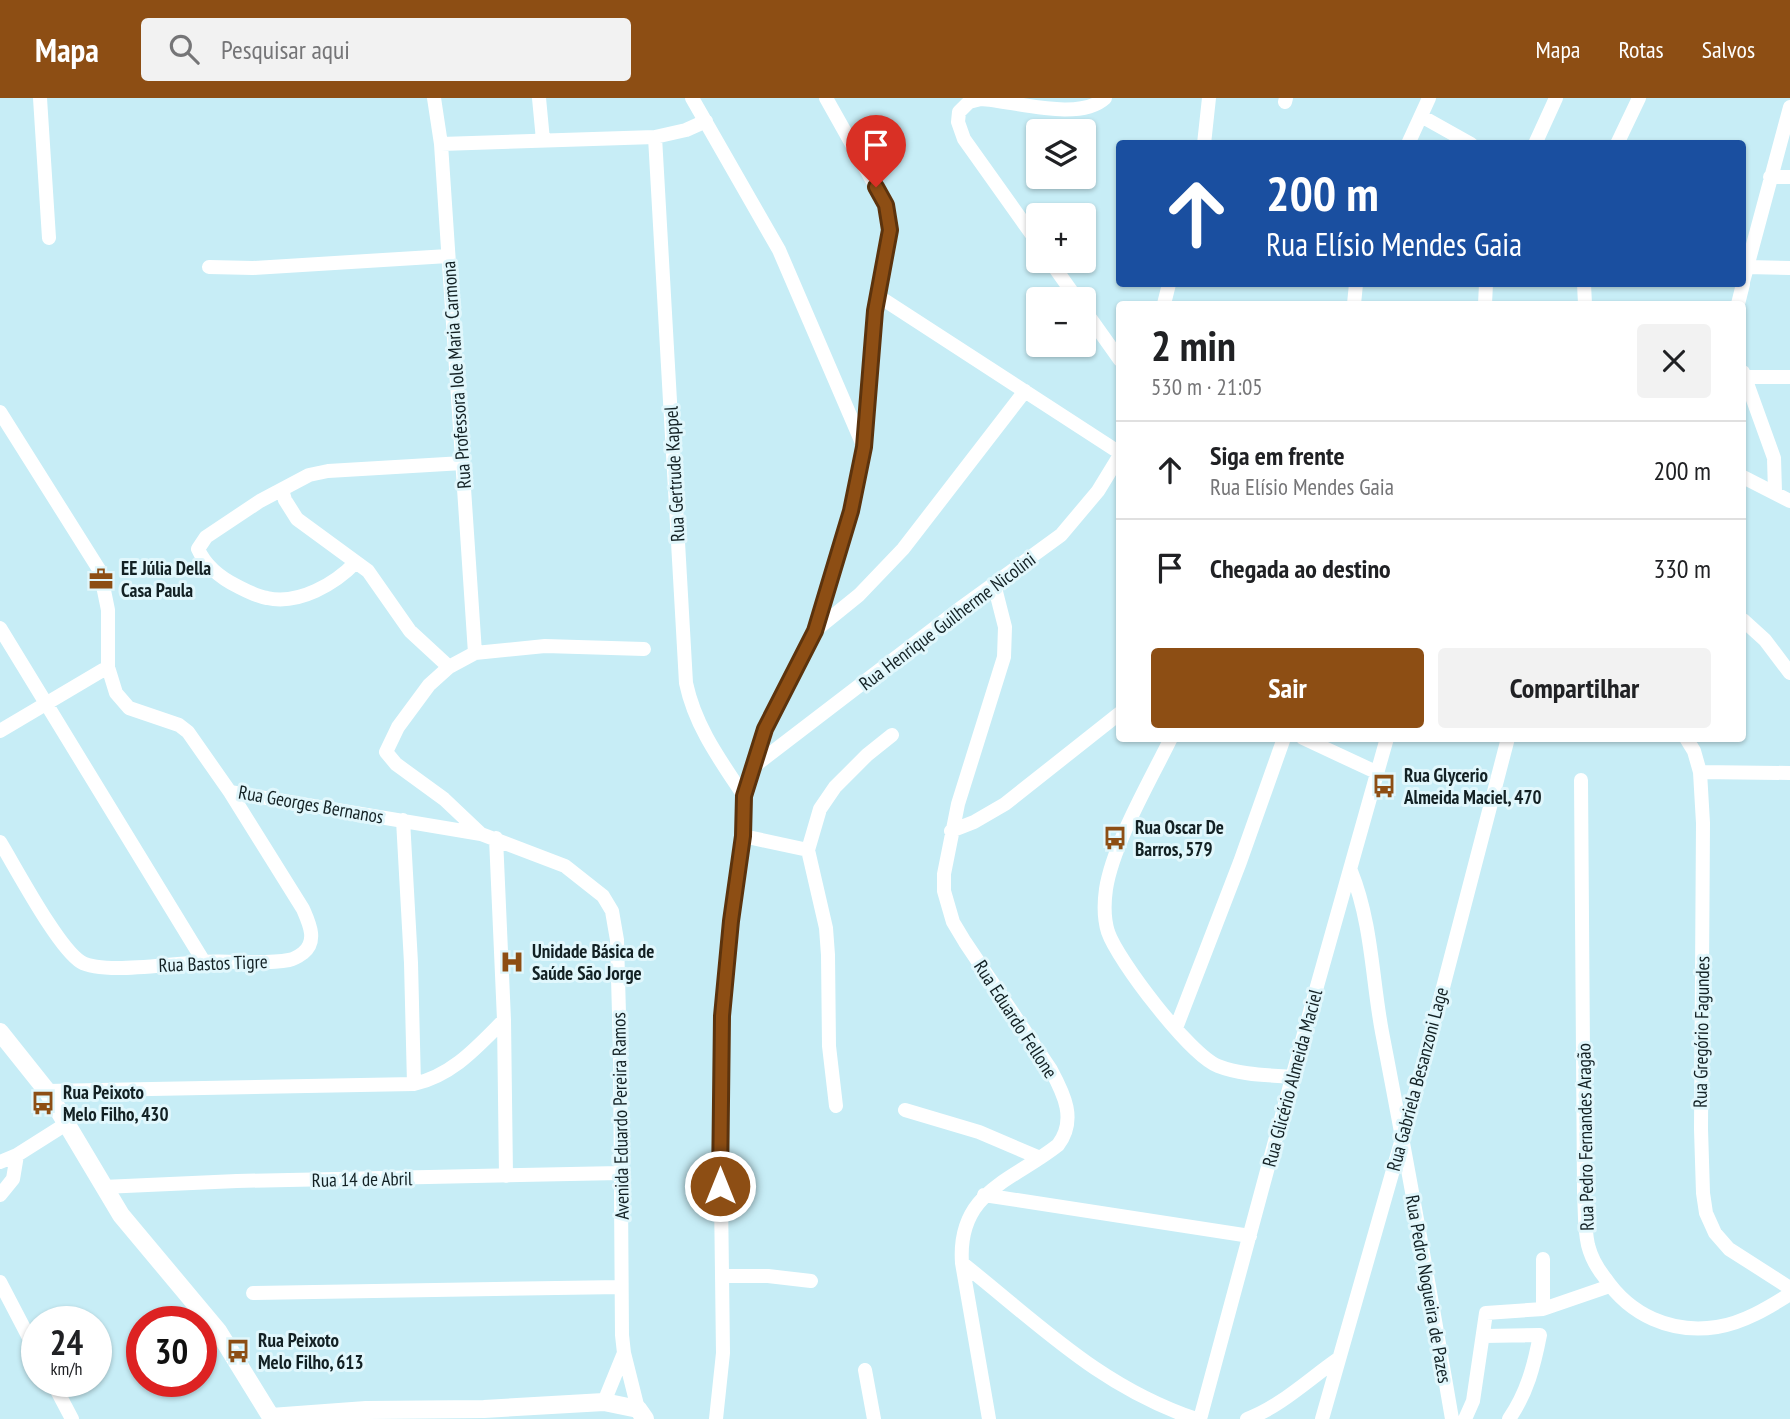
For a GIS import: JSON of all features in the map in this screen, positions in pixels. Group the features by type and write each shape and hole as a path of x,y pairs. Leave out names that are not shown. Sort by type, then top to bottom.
{"street":[{"path":"40,98 49,238"},
{"name":"Rua Professora Iole Maria Carmona","path":"434,98 441,144 475,653"},
{"path":"539,98 543,140"},
{"path":"692,98 779,250 864,447"},
{"path":"716,1419 723,1353 720,1130 722,1027 731,921 743,836 744,796 765,729 815,631 851,511 864,447 870,359 878,296 888,249 889,218 876,187 826,98"},
{"path":"1026,226 964,139 958,122 958,112 969,102 981,99 1077,111 1100,104 1105,98"},
{"path":"1204,140 1209,98"},
{"path":"1410,140 1429,98"},
{"path":"1537,140 1556,98"},
{"path":"1619,140 1639,98"},
{"path":"1790,107 1746,267 1790,268"},
{"path":"1421,116 1464,140"},
{"path":"441,144 654,137 686,130 706,121"},
{"name":"Rua Gertrude Kappel","path":"654,137 686,683 696,719 744,796"},
{"path":"1770,177 1790,177"},
{"path":"209,267 253,268 448,256"},
{"path":"878,296 1116,451"},
{"path":"1096,326 1116,354"},
{"path":"1746,374 1790,376"},
{"path":"1746,380 1774,458 1775,492"},
{"path":"815,631 859,594 904,550 1025,391"},
{"name":"Rua Georges Bernanos","path":"0,412 100,572 108,610 108,667 112,683 121,699 140,713 179,726 188,732 230,792 481,834"},
{"name":"Rua Henrique Guilherme Nicolini","path":"752,767 1061,535 1098,491 1116,461"},
{"path":"356,562 336,580 320,589 281,599 252,593 230,582 213,570 198,549 201,541 253,505 309,475 328,471 463,463"},
{"path":"1746,478 1790,501"},
{"path":"282,490 297,519 373,577 410,631 449,667 486,650 545,646 644,649"},
{"name":"Rua Eduardo Fellone","path":"989,1419 962,1263 961,1243 967,1223 984,1195 1058,1144 1068,1125 1066,1102 1051,1070 953,922 944,891 951,831 975,743 1004,657 1005,627 994,584"},
{"path":"1746,623 1765,640 1790,673"},
{"path":"0,628 204,962"},
{"path":"0,731 108,667"},
{"name":"Avenida Eduardo Pereira Ramos","path":"449,667 412,705 386,751 389,757 444,799 481,834 565,866 603,896 612,911 617,940 619,988 624,1353 642,1414"},
{"path":"951,831 981,819 1005,804 1116,716"},
{"path":"836,1106 829,1046 826,928 808,850 821,809 835,787 892,735"},
{"path":"1169,742 1111,867 1105,891 1108,931 1115,947 1176,1028 1204,1058 1218,1066 1243,1073 1292,1077"},
{"path":"1176,1028 1283,742"},
{"path":"1312,742 1378,773"},
{"name":"Rua Glicério Almeida Maciel","path":"1198,1419 1386,742"},
{"name":"Rua Gabriela Besanzoni Lage","path":"1322,1419 1403,1135 1507,742"},
{"name":"Rua Gregório Fagundes","path":"1688,742 1700,772 1703,824 1701,1129 1705,1203 1715,1233 1729,1250 1790,1288"},
{"path":"1700,772 1790,773"},
{"name":"Rua Pedro Fernandes Aragão","path":"1581,780 1585,1219 1588,1245 1594,1262 1610,1286 1631,1308 1669,1325 1691,1329 1719,1327 1749,1317 1790,1294"},
{"name":"Rua Bastos Tigre","path":"0,842 63,945 82,962 92,966 116,967 292,960 309,948 312,937 310,925 303,909 230,792"},
{"path":"402,820 411,963 414,1084"},
{"path":"743,836 808,850"},
{"path":"496,838 504,1020 506,1176"},
{"name":"Rua Pedro Nogueira de Pazes","path":"1351,872 1364,911 1383,1034 1452,1419"},
{"path":"47,1091 414,1084 434,1079 447,1072 504,1020"},
{"path":"0,1032 47,1091 103,1187 135,1233 196,1301 218,1331 271,1418 484,1414 604,1402"},
{"path":"905,1110 979,1132 1040,1158"},
{"path":"0,1162 17,1155 66,1124"},
{"path":"0,1195 13,1179 17,1155"},
{"name":"Rua 14 de Abril","path":"103,1187 237,1181 620,1173"},
{"path":"984,1195 1250,1236"},
{"path":"1542,1309 1543,1259"},
{"path":"962,1263 1092,1368 1145,1399 1198,1419"},
{"path":"723,1276 768,1276 811,1281"},
{"path":"0,1282 21,1322"},
{"path":"1465,1419 1473,1401 1486,1313 1542,1309 1610,1286"},
{"path":"253,1293 621,1287"},
{"path":"1484,1336 1540,1335 1531,1376 1509,1419"},
{"name":"Avenida Eduardo Pereira Ramos","path":"624,1353 604,1402 642,1414"},
{"path":"1247,1419 1280,1400 1338,1359"},
{"path":"865,1370 874,1419"},
{"path":"60,1397 72,1419"}],"place":[{"name":"EE Júlia Della Casa Paula","path":"101,579"},
{"name":"Rua Glycerio Almeida Maciel, 470","path":"1384,786"},
{"name":"Rua Oscar De Barros, 579","path":"1115,838"},
{"name":"Unidade Básica de Saúde São Jorge","path":"512,962"},
{"name":"Rua Peixoto Melo Filho, 430","path":"43,1103"},
{"name":"Rua Peixoto Melo Filho, 613","path":"238,1351"}],"route":[{"path":"720,1186 722,1016 743,836 744,796 765,729 815,631 851,511 864,447 875,311 890,230 886,205 876,187"}]}
